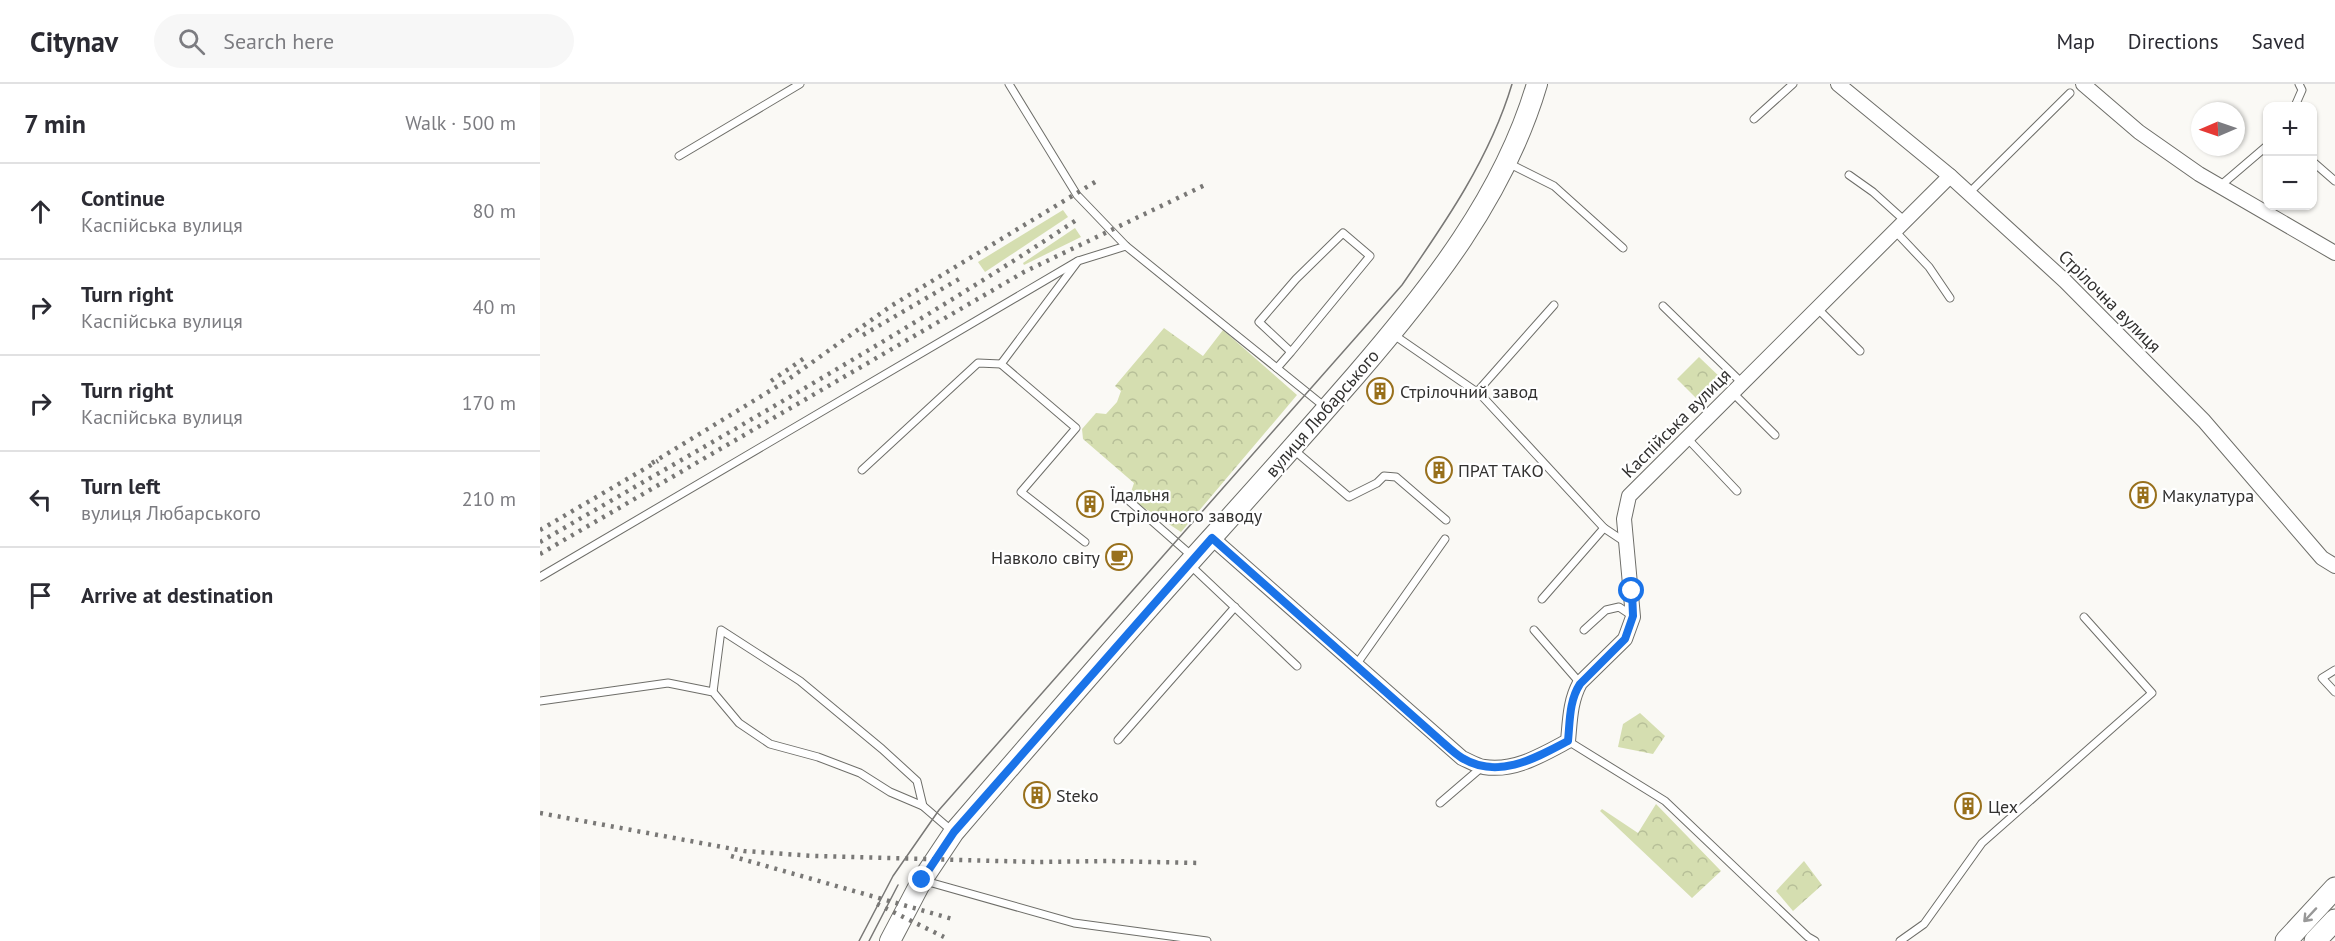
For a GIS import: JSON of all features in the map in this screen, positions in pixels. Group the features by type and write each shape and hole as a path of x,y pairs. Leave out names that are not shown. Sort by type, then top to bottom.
{"main road":[{"name":"вулиця Любарського","path":"890,941 922,880 954,832 1327,409 1392,334 1444,267 1472,226 1506,162 1521,130 1537,84"},
{"path":"2286,941 2335,888"},
{"path":"2315,941 2335,920"}],"street":[{"name":"Стрілочна вулиця","path":"1838,84 1950,176 2065,281 2204,421 2322,558 2335,566"},
{"path":"2083,84 2139,132 2220,186 2335,253"},
{"name":"Каспійська вулиця","path":"1633,616 1624,519 1629,496 1950,176"},
{"path":"1212,538 1462,758 1482,767 1501,768 1531,761 1568,741 1571,708 1580,684 1625,639 1633,616"}],"lane":[{"path":"679,156 800,84"},
{"path":"1009,84 1077,195 1126,246 1327,409"},
{"path":"1754,119 1793,84"},
{"path":"2297,102 2302,90 2299,84"},
{"path":"1968,193 2070,93"},
{"path":"2220,186 2263,149"},
{"path":"1506,162 1554,186 1623,248"},
{"path":"2317,165 2335,182"},
{"path":"1849,175 1873,192 1900,226 1950,298"},
{"path":"1277,368 1291,352 1370,256 1343,233 1296,279 1259,322 1291,352"},
{"path":"540,577 1078,261 1126,246"},
{"path":"1001,364 1078,261"},
{"path":"1476,392 1554,305"},
{"path":"1663,306 1737,388 1775,435"},
{"path":"1817,308 1860,351"},
{"path":"1392,334 1476,392 1604,528 1625,542"},
{"path":"862,470 978,363 1001,364 1076,428 1021,492 1085,542"},
{"path":"1687,438 1737,491"},
{"path":"1292,448 1350,497 1377,483 1384,476 1396,477 1446,520"},
{"path":"1127,499 1235,607 1298,666"},
{"path":"1542,599 1604,528"},
{"path":"1356,665 1445,540"},
{"path":"1118,740 1235,607"},
{"path":"1584,630 1606,610 1619,607 1633,616"},
{"path":"1900,941 1924,924 1982,843 2152,693 2084,617"},
{"path":"713,693 721,630 800,681 882,749 917,781 923,806"},
{"path":"1534,630 1580,684"},
{"path":"2335,670 2322,678 2335,692"},
{"path":"540,701 668,683 713,693 739,723 770,744 818,757 860,772 890,792 923,806 954,832"},
{"path":"1568,741 1665,801 1808,937 1815,941"},
{"path":"1440,803 1482,767"},
{"path":"922,880 1074,924 1206,941"}],"green space":[{"path":"1063,210 1068,217 985,272 978,262"},
{"path":"1075,228 1081,237 1024,265 1023,263"},
{"path":"1164,328 1203,356 1223,330 1297,395 1181,532 1129,498 1134,483 1083,439 1082,429 1096,413 1106,414 1117,402 1121,391 1115,386"},
{"path":"1699,357 1723,380 1701,403 1677,379"},
{"path":"1640,713 1665,736 1653,754 1618,747 1623,724"},
{"path":"1656,804 1721,871 1692,898 1600,811 1602,809 1638,833"},
{"path":"1804,861 1822,885 1793,911 1776,891"}],"tram line":[{"path":"859,941 893,876 939,810 1402,285 1450,214 1479,164 1492,138 1512,84"},
{"path":"869,941 898,885"}],"railway":[{"path":"652,463 786,381 891,306 1100,179"},
{"path":"540,554 1024,272 1207,184"},
{"path":"540,542 879,344 1078,219"},
{"path":"863,335 959,279"},
{"path":"771,381 806,357"},
{"path":"540,530 658,461"},
{"path":"540,813 744,851 814,856 1037,862 1201,863"},
{"path":"731,856 956,920"},
{"path":"877,904 944,937"}],"place":[{"name":"Стрілочний завод","path":"1380,391"},
{"name":"ПРАТ ТАКО","path":"1439,470"},
{"name":"Макулатура","path":"2143,495"},
{"name":"Їдальня Стрілочного заводу","path":"1090,504"},
{"name":"Навколо світу","path":"1119,557"},
{"name":"Steko","path":"1037,795"},
{"name":"Цех","path":"1968,806"}],"route":[{"path":"922,880 954,832 1212,538 1440,740 1462,758 1482,767 1501,768 1531,761 1568,741 1571,708 1576,691 1580,684 1625,639 1633,616 1632,591"}]}
